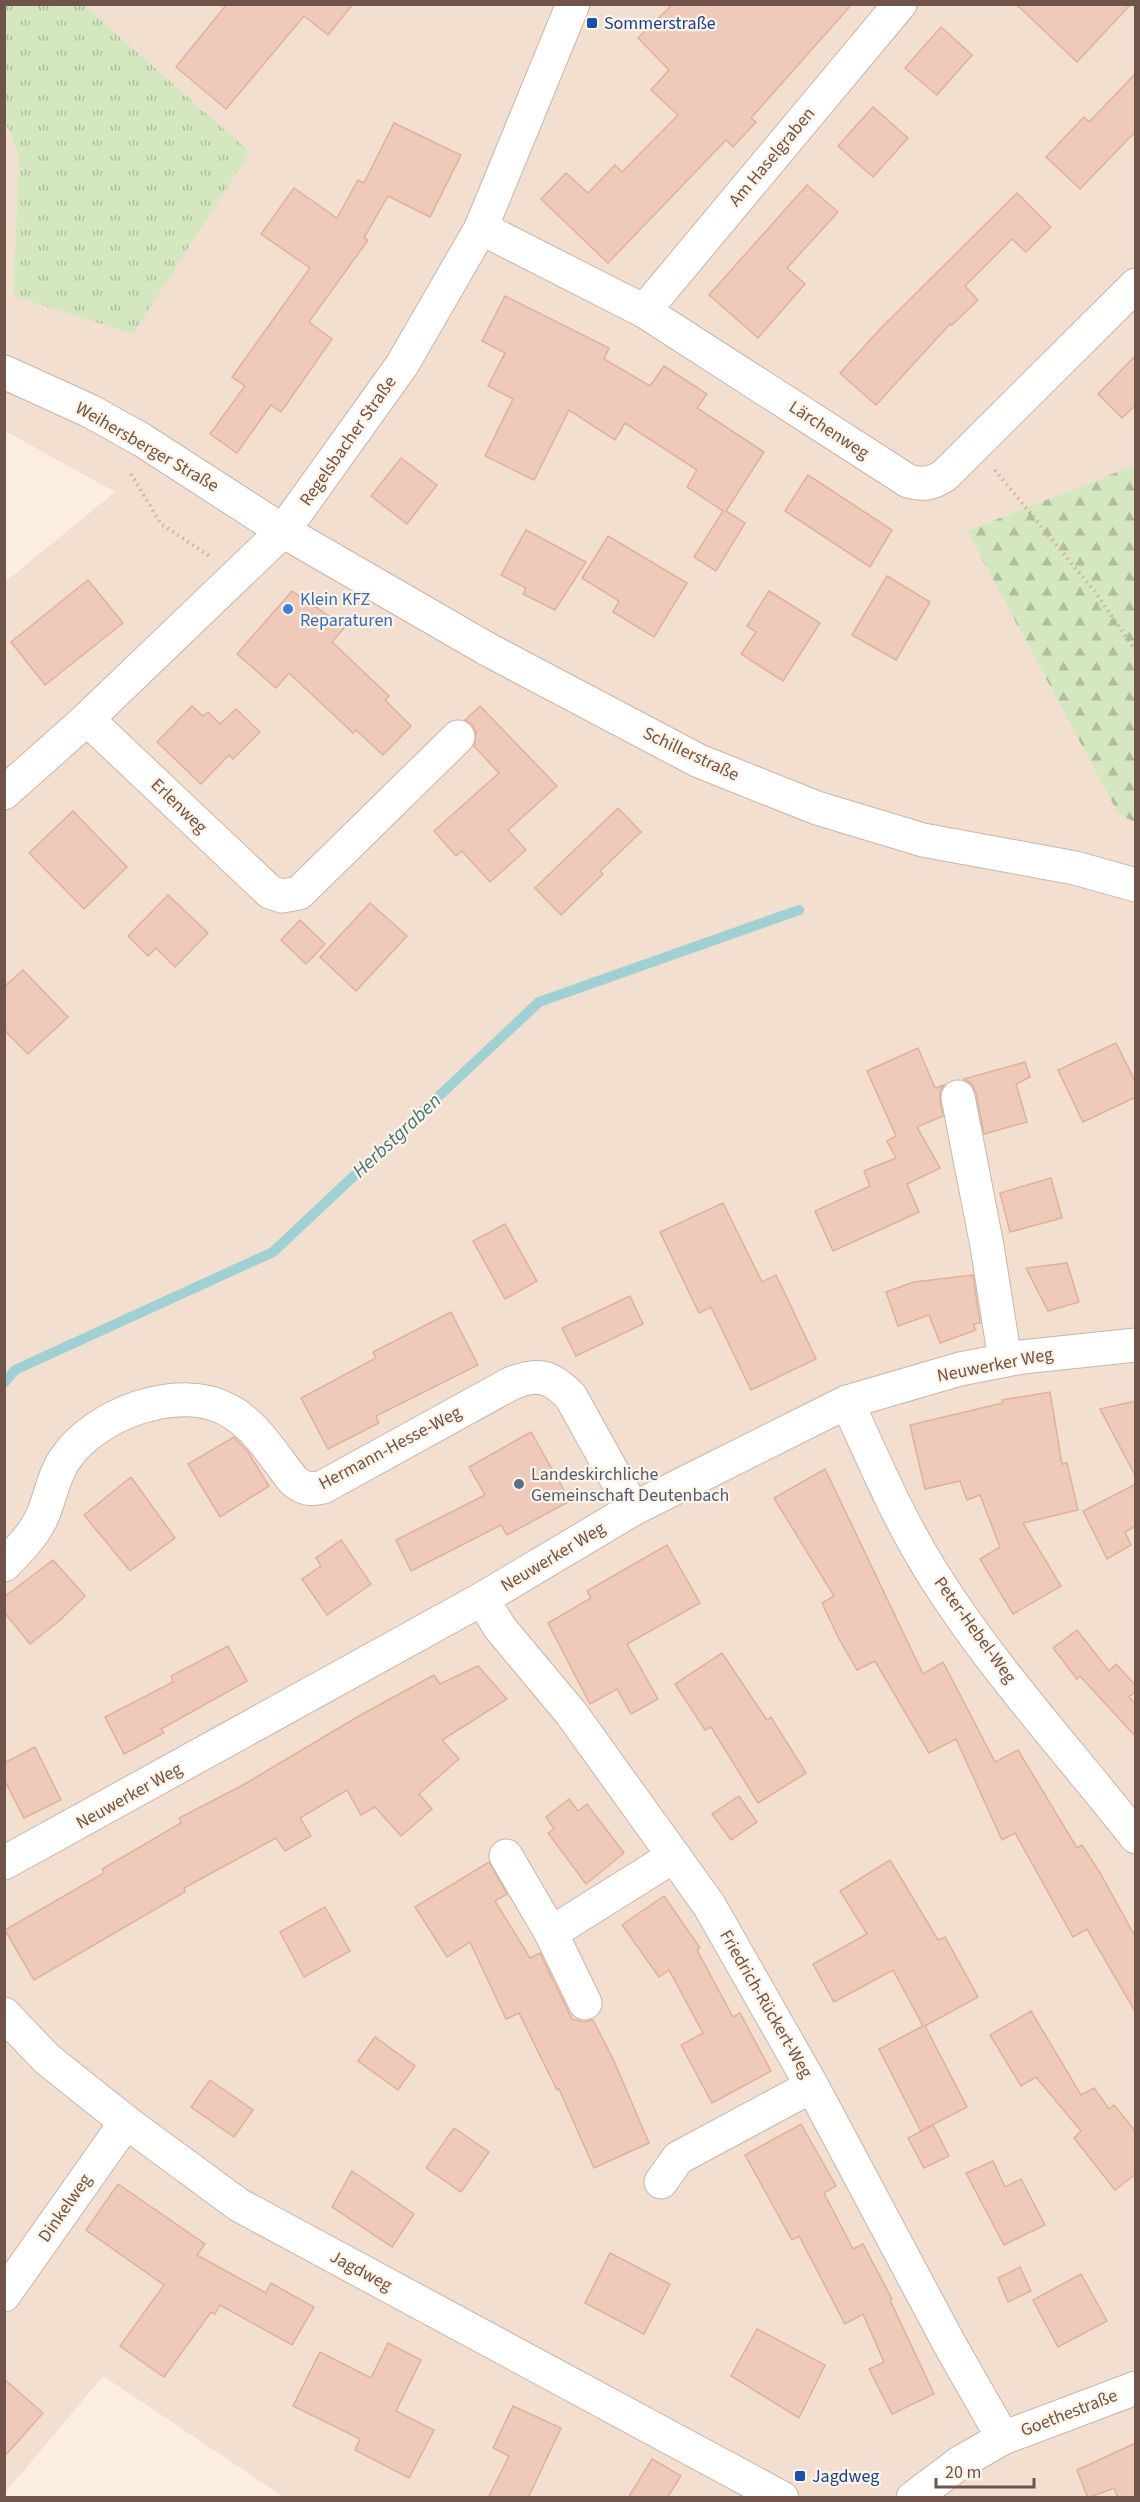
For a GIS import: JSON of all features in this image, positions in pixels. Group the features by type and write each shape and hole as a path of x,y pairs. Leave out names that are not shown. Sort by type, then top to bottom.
{"street":[{"name":"Regelsbacher Straße","path":"4,793 87,719 283,531 402,365 481,228 573,4"},
{"name":"Am Haselgraben","path":"644,310 900,4"},
{"name":"Lärchenweg","path":"481,228 644,310 908,481 920,484 934,482 945,475 976,447 1136,285"},
{"name":"Weihersberger Straße","path":"4,372 90,411 142,440 283,531"},
{"name":"Schillerstraße","path":"283,531 487,649 699,761 817,808 923,840 1075,868 1136,885"},
{"name":"Erlenweg","path":"87,719 270,892 282,896 299,893 458,737"},
{"path":"958,1097 983,1224 1005,1360"},
{"name":"Neuwerker Weg","path":"4,1863 482,1599 633,1509 847,1402 960,1369 1005,1360 1132,1352"},
{"name":"Hermann-Hesse-Weg","path":"4,1565 27,1542 41,1519 63,1462 76,1444 91,1431 116,1417 144,1406 174,1400 204,1400 228,1410 253,1429 293,1480 300,1486 311,1489 323,1487 525,1377 549,1379 558,1384 571,1397 633,1509"},
{"name":"Peter-Hebel-Weg","path":"847,1402 903,1522 942,1588 968,1626 1123,1802 1136,1837"},
{"name":"Friedrich-Rückert-Weg","path":"482,1599 500,1628 571,1713 709,1905 812,2086 950,2345 1003,2438"},
{"path":"506,1856 551,1933 585,2003"},
{"path":"551,1933 674,1856"},
{"name":"Jagdweg","path":"4,2014 47,2059 126,2122 238,2205 782,2498"},
{"path":"661,2182 678,2158 812,2086"},
{"name":"Dinkelweg","path":"4,2295 126,2122"},
{"name":"Goethestraße","path":"913,2498 961,2462 1003,2438 1136,2388"}],"path":[{"path":"976,447 1095,592 1136,651"},
{"path":"127,466 161,524 239,575"}],"shaded area":[{"path":"84,5 1135,5 1135,465 967,531 1119,815 1135,822 1135,2497 284,2497 103,2376 5,2493 5,582 115,492 5,431 4,121 19,155 13,296 250,152"}],"green space":[{"path":"4,5 84,5 250,152 133,334 13,296 19,156 5,121"},
{"path":"1135,465 1135,822 1119,815 967,531"}],"building":[{"path":"227,4 353,4 328,35 304,16 226,109 176,67"},
{"path":"673,4 852,4 751,118 756,122 733,147 726,140 608,263 541,199 566,173 588,193 615,165 622,172 678,115 651,90 669,70 638,38"},
{"path":"1016,4 1131,4 1077,62"},
{"path":"941,27 972,55 937,95 905,68"},
{"path":"1136,73 1136,131 1080,189 1046,157 1084,117 1089,122"},
{"path":"873,107 908,138 873,177 838,146"},
{"path":"394,123 461,155 430,217 388,196 364,238 368,240 309,322 332,339 281,412 271,405 237,453 210,434 245,386 232,377 310,268 261,234 294,188 337,218 358,180 364,183"},
{"path":"807,185 838,212 787,268 805,284 758,338 709,295"},
{"path":"1017,193 1051,227 1026,252 1012,239 965,286 978,300 952,325 950,324 876,405 840,373 882,327"},
{"path":"505,296 609,348 604,359 650,386 664,366 707,394 697,408 764,452 726,511 745,523 716,571 694,557 723,511 687,487 697,470 625,423 615,440 569,410 534,480 485,456 513,399 488,386 505,353 482,341"},
{"path":"1136,355 1136,405 1122,418 1098,394"},
{"path":"401,458 437,485 407,524 371,496"},
{"path":"808,475 892,530 870,567 785,511"},
{"path":"526,530 586,562 555,610 523,594 526,588 501,575"},
{"path":"608,536 687,583 654,637 613,612 619,601 582,578"},
{"path":"887,576 930,602 896,660 852,635"},
{"path":"88,580 123,623 45,685 11,642"},
{"path":"292,591 345,627 332,642 389,696 385,700 411,726 383,755 356,730 353,733 289,673 276,688 237,654"},
{"path":"769,591 820,623 783,681 741,654 756,632 747,626"},
{"path":"192,706 203,716 208,712 220,724 236,709 260,732 233,759 229,755 201,784 157,742"},
{"path":"480,706 557,786 508,830 526,850 490,882 462,851 456,856 434,831 499,773 474,746 476,732 472,724 465,720"},
{"path":"618,808 641,832 600,871 603,874 561,915 535,888"},
{"path":"73,811 127,867 84,909 29,853"},
{"path":"168,895 208,933 175,967 156,948 148,956 128,936"},
{"path":"370,903 407,936 356,991 320,957"},
{"path":"300,920 325,944 306,964 281,940"},
{"path":"23,970 68,1017 28,1054 4,1030 4,987"},
{"path":"1116,1043 1136,1083 1136,1097 1083,1122 1058,1070"},
{"path":"918,1048 935,1088 944,1085 940,1091 943,1116 917,1127 940,1168 907,1184 919,1212 833,1251 815,1211 870,1186 864,1171 896,1158 887,1141 896,1136 867,1071"},
{"path":"1025,1062 1030,1077 1016,1084 1027,1122 984,1134 976,1093 972,1084 964,1079"},
{"path":"1051,1178 1062,1218 1010,1232 1000,1193"},
{"path":"723,1203 762,1282 776,1275 816,1359 751,1390 711,1307 699,1313 660,1232"},
{"path":"505,1224 537,1281 505,1299 473,1241"},
{"path":"1067,1263 1079,1302 1048,1311 1026,1268"},
{"path":"973,1275 980,1323 973,1324 976,1330 940,1343 929,1315 898,1326 886,1292 914,1282"},
{"path":"630,1296 643,1324 576,1356 562,1328"},
{"path":"451,1312 478,1365 376,1416 379,1423 328,1449 301,1398 376,1358 373,1352"},
{"path":"1050,1392 1062,1464 1067,1463 1078,1510 1023,1523 1061,1586 1013,1614 980,1559 1000,1547 980,1495 967,1500 960,1481 925,1489 910,1425 1003,1403 1002,1400"},
{"path":"1136,1401 1136,1477 1100,1409"},
{"name":"Landeskirchliche Gemeinschaft Deutenbach","path":"531,1432 570,1501 507,1535 501,1525 411,1571 396,1540 485,1495 469,1467"},
{"path":"234,1437 248,1452 269,1486 220,1517 188,1464"},
{"path":"825,1469 923,1674 943,1662 995,1762 1018,1750 1077,1848 1082,1845 1100,1873 1136,1938 1136,2013 1087,1929 1073,1937 1015,1833 1002,1840 956,1739 929,1753 875,1661 857,1670 839,1639 822,1603 834,1596 774,1498"},
{"path":"131,1477 175,1538 130,1571 84,1515"},
{"path":"1136,1484 1136,1526 1125,1532 1131,1545 1107,1559 1083,1511"},
{"path":"341,1540 371,1584 327,1615 302,1579 321,1566 316,1558"},
{"path":"667,1545 700,1603 627,1644 658,1699 631,1714 617,1689 590,1704 548,1623 591,1598 587,1591"},
{"path":"53,1560 85,1596 30,1644 4,1612 4,1597"},
{"path":"1077,1630 1109,1671 1116,1664 1136,1686 1136,1691 1129,1697 1136,1705 1136,1737 1080,1676 1077,1679 1053,1648"},
{"path":"228,1646 247,1681 161,1729 164,1733 124,1754 105,1717 173,1682 171,1676"},
{"path":"722,1653 767,1720 771,1717 806,1773 758,1803 711,1727 705,1730 675,1684"},
{"path":"478,1666 507,1699 442,1740 459,1759 419,1794 432,1809 401,1836 375,1807 361,1815 347,1790 300,1818 311,1836 285,1851 276,1838 184,1888 185,1892 34,1980 5,1930 104,1873 102,1869 181,1823 179,1818 243,1785 359,1716 434,1675 440,1684"},
{"path":"35,1747 61,1800 24,1818 4,1779 4,1763"},
{"path":"739,1796 757,1822 731,1840 712,1814"},
{"path":"569,1799 578,1811 587,1804 624,1853 586,1884 548,1833 554,1829 546,1817"},
{"path":"890,1860 938,1940 945,1937 978,1997 925,2026 967,2107 921,2131 879,2049 923,2026 893,1970 834,2002 813,1964 867,1934 840,1891"},
{"path":"489,1862 507,1894 495,1901 530,1958 540,1953 572,2019 584,2022 593,2020 614,2061 649,2143 594,2168 559,2089 557,2090 519,2013 506,2019 470,1942 447,1957 415,1907"},
{"path":"664,1896 700,1948 697,1950 733,2017 740,2013 771,2071 712,2103 681,2045 703,2033 669,1970 659,1977 622,1925"},
{"path":"325,1907 350,1951 304,1977 280,1932"},
{"path":"1031,2011 1081,2095 1094,2088 1109,2109 1114,2105 1136,2132 1136,2174 1115,2190 1074,2138 1081,2131 1036,2077 1021,2086 990,2035"},
{"path":"375,2037 415,2066 398,2090 358,2061"},
{"path":"210,2080 253,2110 234,2137 191,2107"},
{"path":"801,2124 836,2186 824,2193 853,2249 863,2244 892,2299 890,2300 934,2394 892,2414 869,2369 884,2362 863,2314 845,2324 799,2236 792,2240 745,2155"},
{"path":"933,2125 949,2156 924,2168 908,2138"},
{"path":"454,2128 489,2152 461,2192 426,2168"},
{"path":"993,2161 1005,2187 1021,2179 1045,2225 1004,2245 966,2173"},
{"path":"352,2171 414,2214 392,2247 332,2207"},
{"path":"118,2184 205,2244 197,2255 266,2293 271,2283 314,2307 292,2345 220,2305 215,2314 211,2312 164,2377 120,2346 164,2285 86,2230"},
{"path":"610,2253 670,2284 644,2334 585,2303"},
{"path":"1020,2267 1031,2291 1008,2302 998,2278"},
{"path":"1081,2274 1107,2321 1058,2347 1033,2300"},
{"path":"757,2329 825,2365 799,2418 731,2376"},
{"path":"388,2343 421,2360 396,2411 434,2430 409,2478 355,2450 360,2439 293,2406 320,2352 371,2378"},
{"path":"4,2379 43,2413 4,2457"},
{"path":"513,2406 561,2428 528,2498 488,2498 509,2456 493,2448"},
{"path":"1136,2443 1136,2498 1118,2498 1114,2488 1088,2498 1077,2470"},
{"path":"652,2459 681,2476 667,2498 628,2498"}],"waterway":[{"name":"Herbstgraben","path":"4,1383 15,1370 273,1252 539,1002 799,910"}],"place":[{"name":"Sommerstraße","path":"592,23"},
{"name":"Klein KFZ Reparaturen","path":"288,609"},
{"name":"Landeskirchliche Gemeinschaft Deutenbach","path":"519,1484"},
{"name":"Jagdweg","path":"800,2476"}]}
